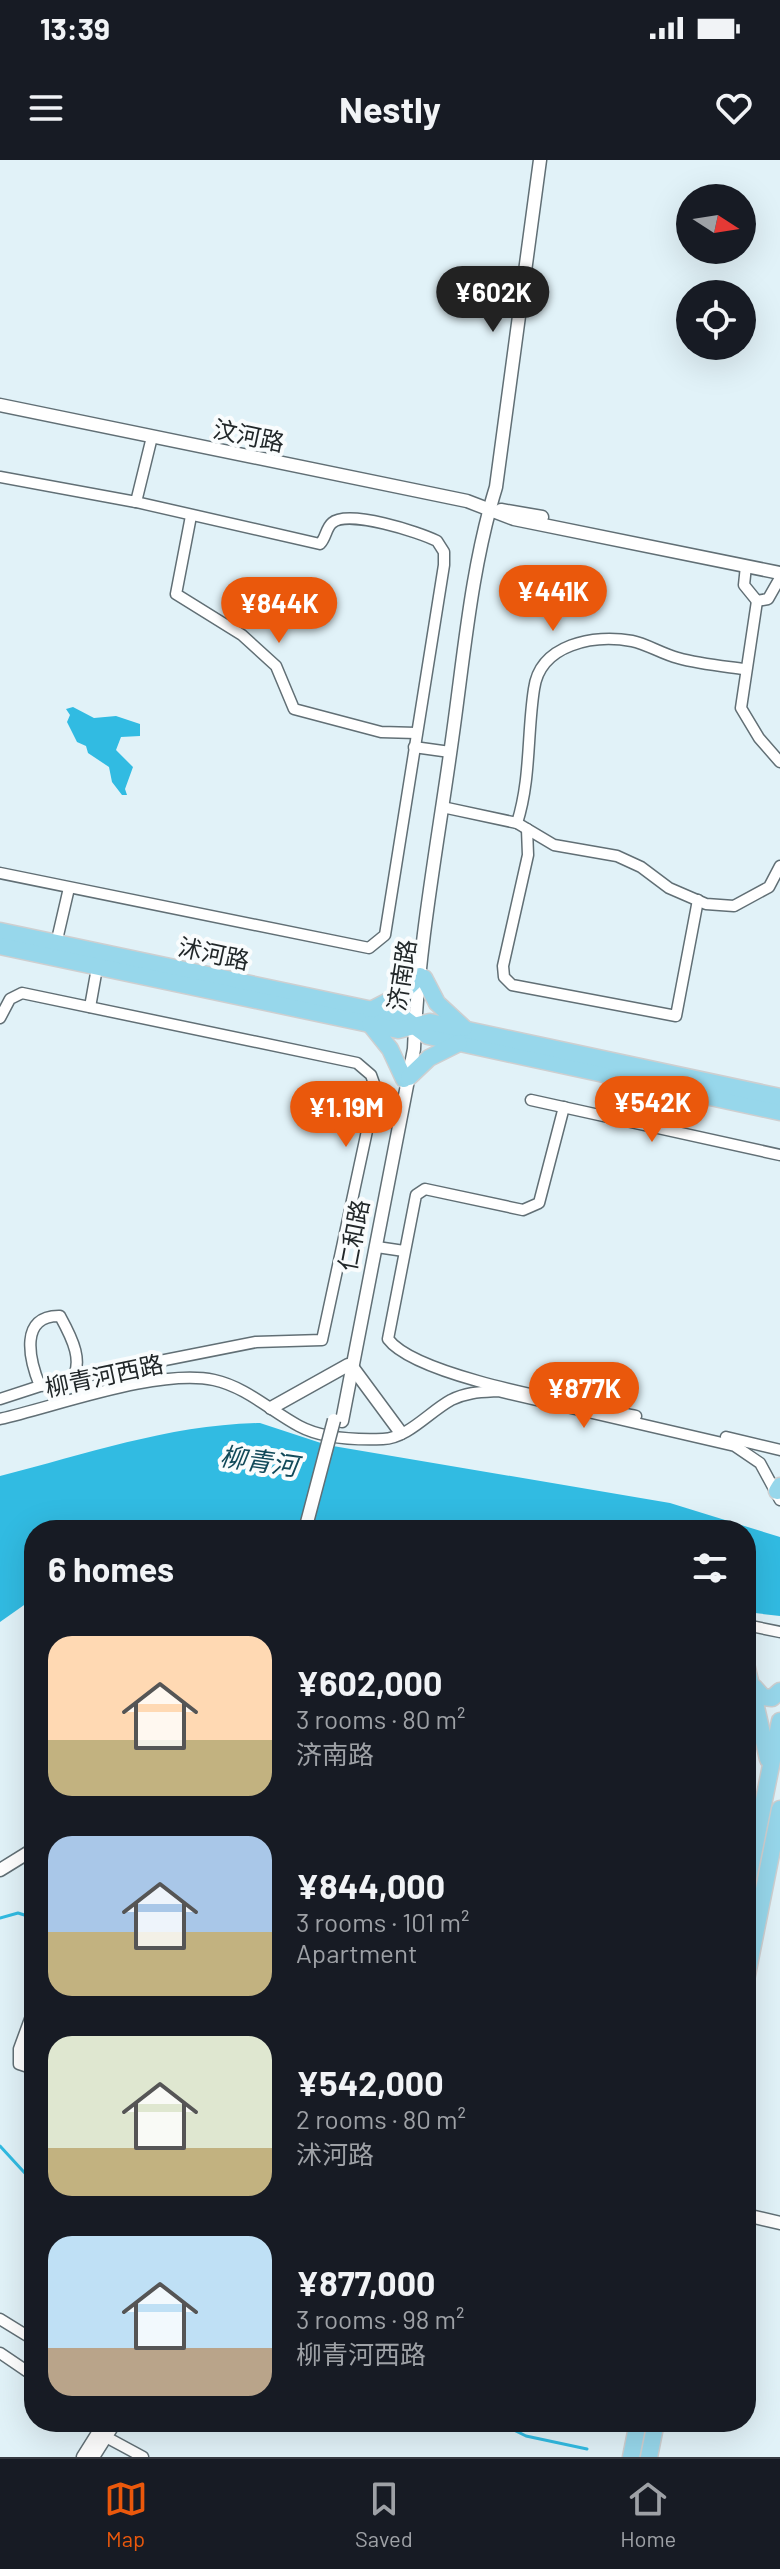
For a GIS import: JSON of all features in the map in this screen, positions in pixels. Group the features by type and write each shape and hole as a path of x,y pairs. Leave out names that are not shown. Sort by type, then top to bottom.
{"main road":[{"name":"沭河路","path":"0,931 370,1017 398,1030 430,1022 462,1036 780,1112"},
{"name":"沭河路","path":"0,946 97,968 370,1017"},
{"path":"422,977 462,1036 406,1078 370,1017 422,977"},
{"name":"沭河路","path":"462,1036 780,1097"},
{"path":"756,1689 763,1697 772,1698 780,1691"},
{"path":"756,1698 770,1771"},
{"path":"756,1840 780,1721"},
{"path":"756,1930 780,1809"},
{"path":"631,2457 636,2432"},
{"path":"649,2457 654,2432"}],"street":[{"name":"济南路","path":"415,1026 489,509 488,485 538,160"},
{"name":"汶河路","path":"0,407 467,501 514,519 780,573"},
{"name":"汶河路","path":"0,407 465,509 515,511 780,573"},
{"path":"136,502 151,441"},
{"path":"0,477 136,502 320,544 330,524 342,518 405,529 437,541 444,552 385,935 369,948 0,873"},
{"name":"济南路","path":"422,977 450,752 482,532 489,509"},
{"path":"191,516 176,594 242,635 276,666 294,709 367,729 416,733"},
{"path":"746,566 744,585 748,594 757,601 768,599 780,573"},
{"path":"757,601 744,669 741,708 759,738 780,762"},
{"path":"698,900 676,1016 512,985 504,977 503,966 528,855 522,826 534,685 545,661 559,649 584,642 633,641 678,658 744,669"},
{"path":"414,747 450,752"},
{"path":"447,808 522,826 554,845 617,856 641,867 669,888 698,900 734,906 769,887 780,866"},
{"path":"56,944 69,888"},
{"path":"90,1007 97,968"},
{"path":"0,1018 10,999 22,993 357,1063 371,1075 376,1089 322,1340 256,1342 74,1378 60,1386 40,1386 0,1399"},
{"name":"仁和路","path":"311,1520 338,1421 377,1247 415,1026"},
{"name":"仁和路","path":"351,1366 406,1078"},
{"path":"531,1100 780,1155"},
{"path":"564,1107 539,1203 523,1210 425,1189 416,1195 388,1339 397,1352 436,1369 780,1450"},
{"path":"377,1247 404,1251"},
{"path":"40,1386 33,1369 31,1336 35,1322 44,1316 60,1316 72,1339 77,1364 74,1378"},
{"path":"271,1408 351,1366 401,1433"},
{"name":"柳青河西路","path":"0,1419 133,1385 195,1377 236,1388 302,1428 330,1437 386,1439 471,1392 498,1391 735,1446 760,1463 779,1492"},
{"path":"60,1386 64,1403"},
{"path":"756,1627 780,1632"},
{"path":"0,1867 24,1854"},
{"path":"24,2035 19,2049 19,2064 24,2066"},
{"path":"756,2209 780,2215"},
{"path":"756,2217 780,2223"},
{"path":"0,2319 24,2334"},
{"path":"0,2353 24,2369"},
{"path":"83,2457 99,2432"},
{"path":"93,2457 109,2432"},
{"path":"106,2437 143,2457"}],"water":[{"path":"73,707 94,718 116,716 140,724 140,736 121,737 116,750 133,767 125,789 127,795 122,795 112,782 109,767 77,742 67,722 70,715 66,709"},
{"name":"柳青河","path":"260,1423 327,1445 670,1503 725,1520 24,1520 24,1605 0,1622 0,1476 161,1435"},
{"path":"756,1530 780,1537 780,1616 756,1613"}],"waterway":[{"path":"0,1918 18,1913 24,1915"},
{"path":"0,2146 24,2172"},
{"path":"518,2432 587,2449"}]}
